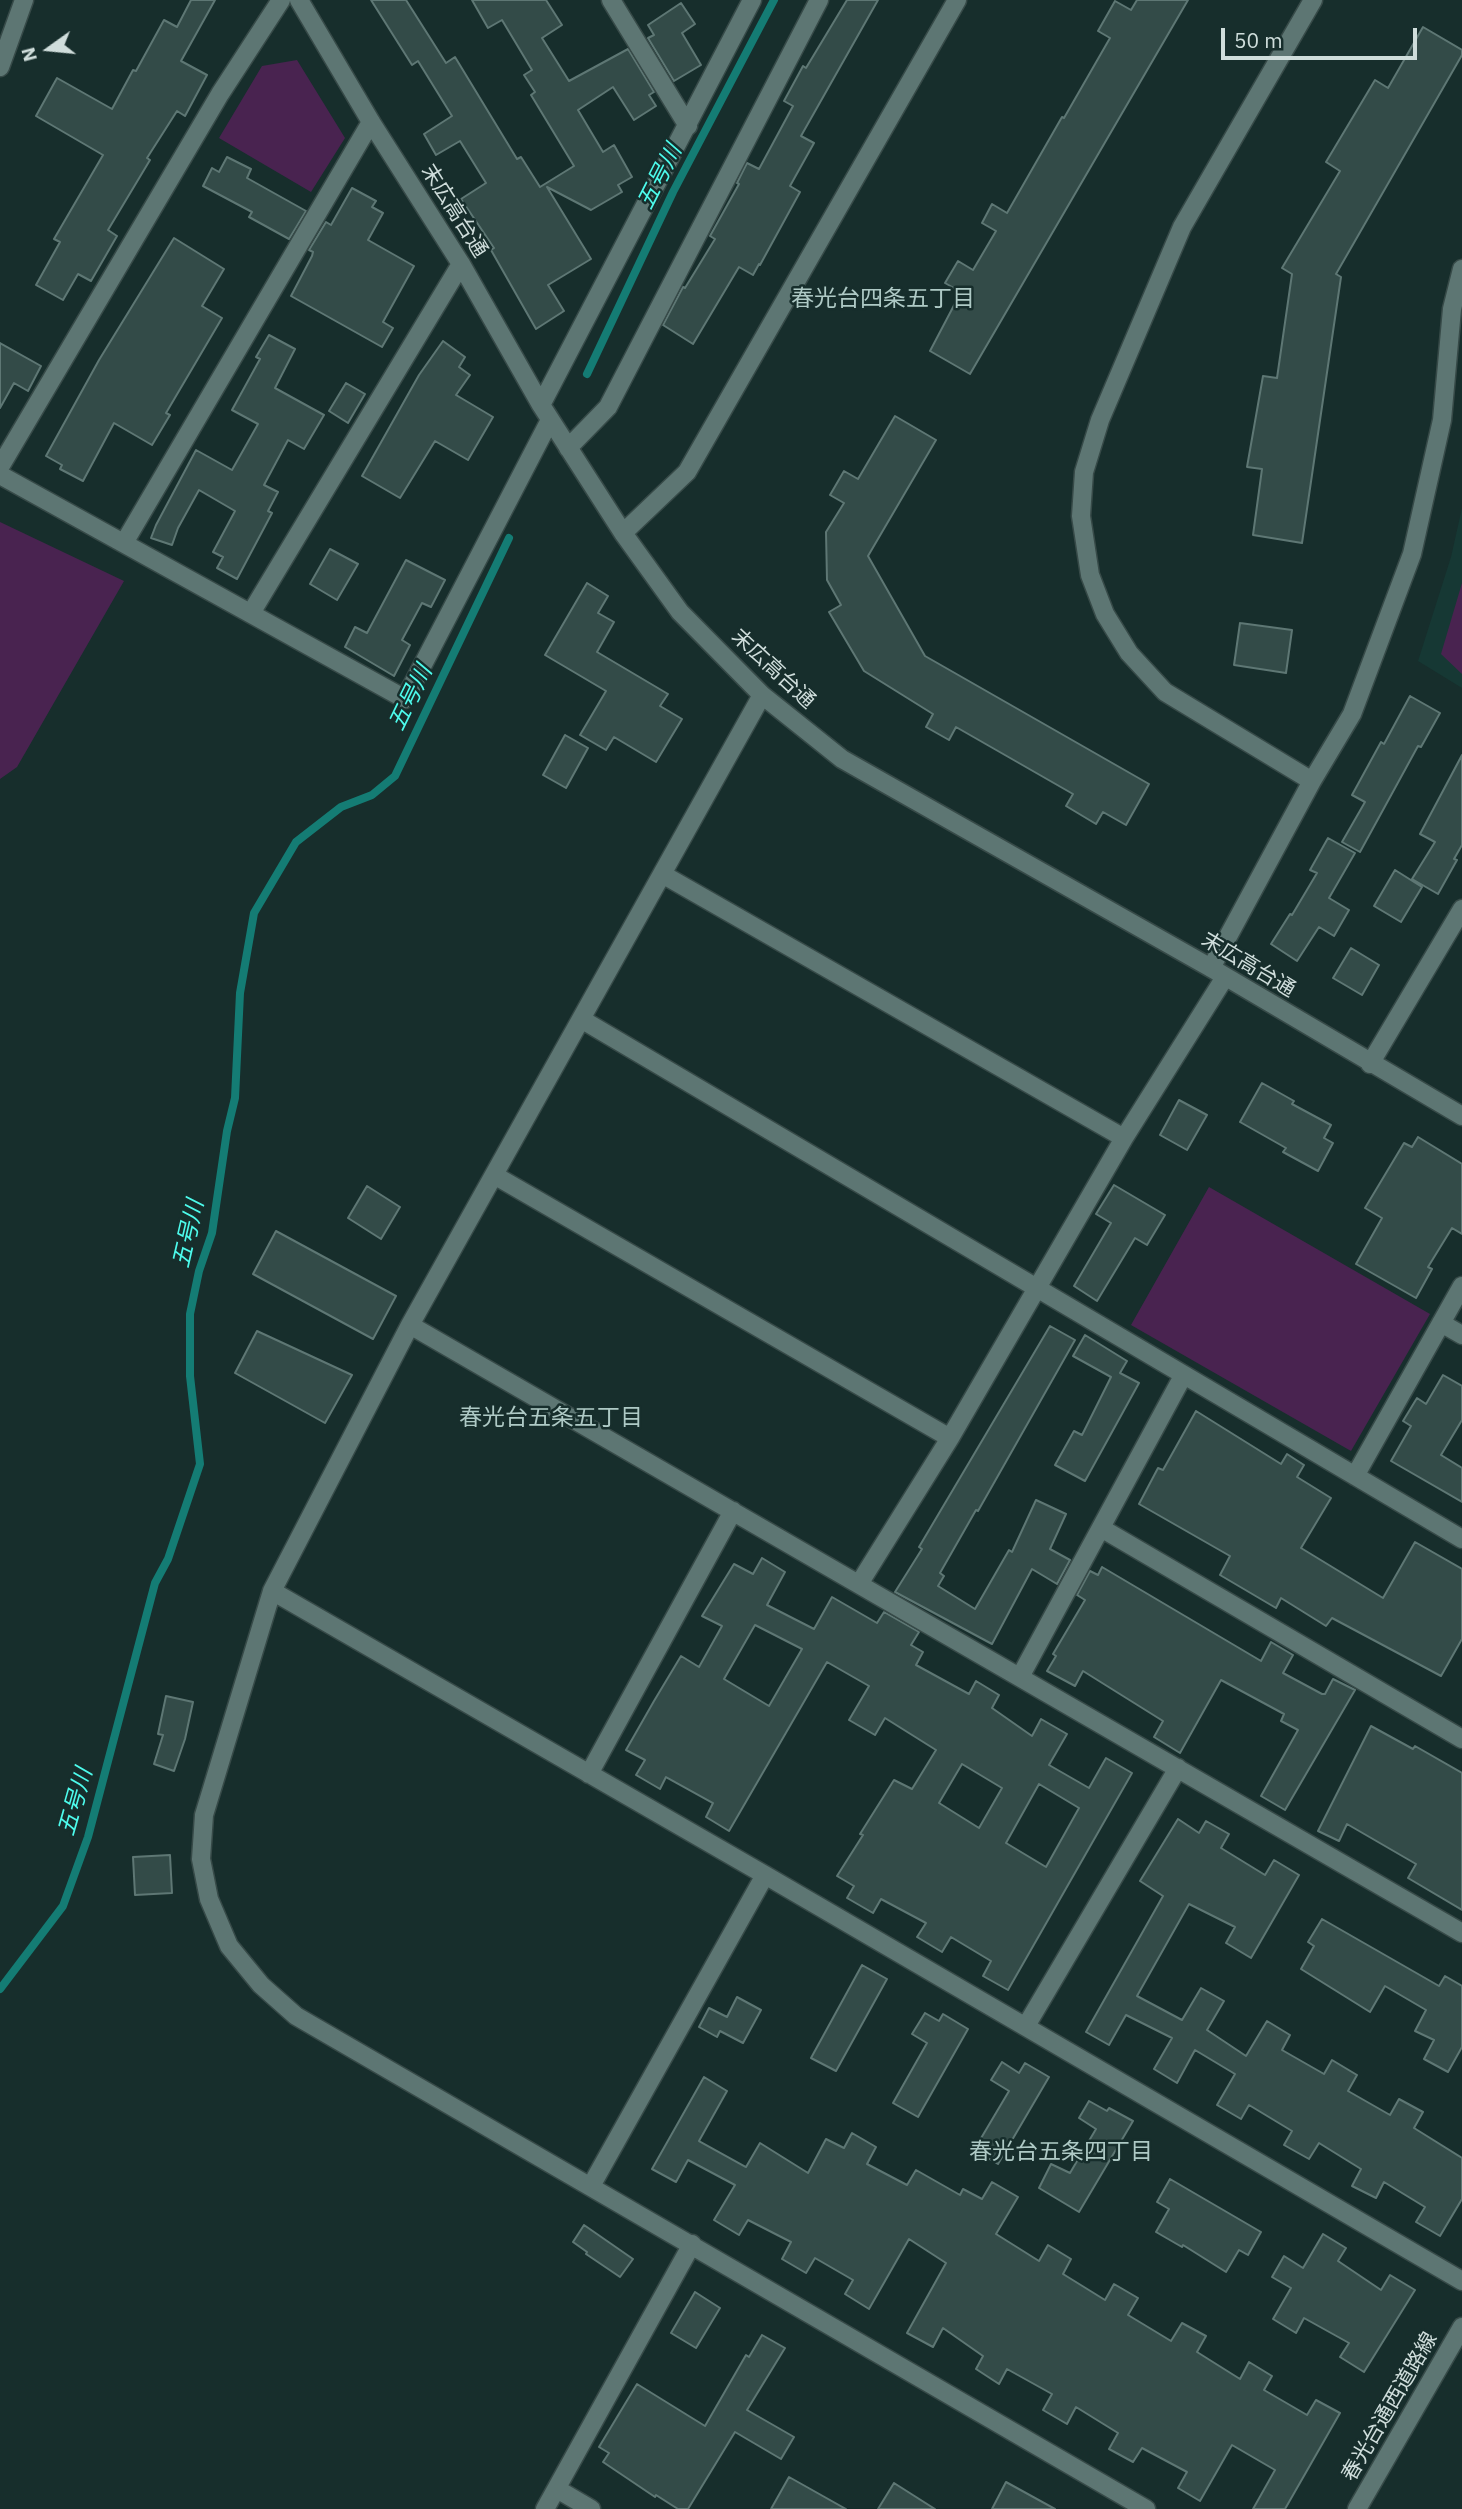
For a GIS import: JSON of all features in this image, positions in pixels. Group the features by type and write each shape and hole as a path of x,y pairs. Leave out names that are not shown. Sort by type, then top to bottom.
{"street":[{"path":"0,467 220,94 281,0"},
{"name":"末広高台通","path":"299,0 371,122 461,264 545,412 623,533 680,612 762,695 842,759 1218,973 1462,1116"},
{"path":"611,0 688,126"},
{"path":"0,475 405,699 545,412 752,0"},
{"path":"568,449 608,407 819,0"},
{"path":"623,533 687,472 957,0"},
{"path":"1312,781 1165,692 1129,653 1105,614 1090,575 1081,516 1084,472 1100,420 1182,226 1313,0"},
{"path":"0,67 19,2"},
{"path":"124,543 371,122"},
{"path":"251,613 461,264"},
{"path":"859,1584 950,1438 1218,973 1312,781 1352,714 1412,554 1442,420 1452,309 1462,269"},
{"path":"762,695 410,1325 272,1591 204,1815 201,1860 209,1899 229,1946 261,1985 296,2016 1146,2509"},
{"path":"662,874 1124,1138"},
{"path":"1370,1063 1462,909"},
{"path":"581,1019 1462,1539"},
{"path":"494,1175 950,1438"},
{"path":"1355,1476 1462,1286"},
{"path":"1441,1324 1462,1335"},
{"path":"410,1325 1462,1933"},
{"path":"1020,1677 1183,1376"},
{"path":"589,1774 733,1511"},
{"path":"1101,1528 1462,1739"},
{"path":"272,1591 1462,2281"},
{"path":"1026,2026 1178,1768"},
{"path":"591,2186 765,1875"},
{"path":"545,2509 692,2244"},
{"name":"春光台通西道路線","path":"1357,2509 1462,2327"},
{"path":"557,2489 591,2509"}],"shaded area":[{"path":"297,60 345,138 311,192 219,138 262,66"},
{"path":"1462,508 1462,688 1418,661 1451,557"},
{"path":"0,522 124,581 17,767 0,779"},
{"path":"1462,583 1462,674 1441,654"},
{"path":"1209,1187 1430,1314 1351,1451 1131,1325"}],"building":[{"path":"191,0 215,0 181,61 207,75 185,116 177,111 147,158 150,160 108,230 117,236 91,281 78,274 63,300 36,285 60,242 54,239 103,155 36,116 57,78 112,109 164,20 177,27"},
{"path":"371,0 406,0 446,63 455,57 517,159 521,157 540,187 574,166 531,95 535,92 524,75 532,70 502,20 488,28 472,0 546,0 562,25 542,38 569,81 628,49 654,92 649,95 656,106 634,120 613,87 578,110 603,152 614,145 632,177 618,185 622,192 591,210 547,187 591,259 548,285 564,311 536,329 491,250 494,248 461,199 486,183 460,141 436,155 424,134 452,116 418,61 412,65"},
{"path":"847,0 878,0 801,136 814,143 790,186 800,192 753,275 739,267 693,344 663,325 683,287 685,288 715,239 710,236 739,184 737,183 747,163 759,169 793,106 784,101 803,66 806,68"},
{"path":"1137,0 1188,0 970,374 930,351 961,292 945,283 958,261 973,270 996,231 982,223 992,204 1007,213 1110,38 1098,31 1115,1 1131,10"},
{"path":"681,3 695,24 682,33 701,65 674,81 648,38 654,35 648,25"},
{"path":"1423,27 1462,50 1462,55 1336,274 1341,277 1302,543 1253,535 1262,469 1247,467 1263,376 1277,378 1292,274 1282,268 1340,171 1326,162 1375,80 1388,88"},
{"path":"227,157 251,169 247,178 306,211 289,239 249,217 252,212 203,186 212,168 219,172"},
{"path":"352,188 376,201 372,207 383,213 368,240 414,266 383,322 393,328 382,347 291,296 312,256 313,252 309,250 326,222 331,225"},
{"path":"174,238 224,269 202,306 222,318 166,413 170,415 152,445 114,423 83,481 60,469 62,465 46,456 99,360"},
{"path":"269,335 295,349 275,388 324,415 304,449 288,440 264,485 278,492 268,511 272,513 237,579 217,568 223,557 213,552 235,511 199,490 178,528 172,545 151,538 196,450 232,470 258,424 232,410 260,359 256,357"},
{"path":"443,341 465,357 459,367 470,375 456,395 493,417 468,460 435,441 400,498 362,476 419,375"},
{"path":"0,343 41,366 28,391 14,383 0,408"},
{"path":"346,383 365,394 348,423 329,411"},
{"path":"895,416 936,440 868,556 925,656 1149,784 1126,825 1103,812 1096,824 1066,806 1073,794 956,727 949,740 926,727 933,714 864,671 829,612 841,605 827,580 826,532 844,503 830,495 844,471 858,479"},
{"path":"330,549 358,564 337,600 310,584"},
{"path":"406,560 445,580 431,607 422,603 402,640 410,645 394,676 345,647 355,627 367,633"},
{"path":"587,583 608,596 598,613 614,622 597,652 668,694 660,706 682,719 656,762 614,737 606,750 580,735 606,691 545,655"},
{"path":"1240,623 1292,630 1286,673 1234,665"},
{"path":"1410,696 1440,713 1421,747 1418,746 1360,852 1342,842 1365,802 1352,795"},
{"path":"565,735 588,748 566,788 543,775"},
{"path":"1462,755 1462,845 1454,859 1457,860 1438,894 1412,879 1435,842 1420,834"},
{"path":"1328,838 1355,853 1329,898 1349,910 1334,936 1319,927 1297,961 1271,944 1317,873 1310,870"},
{"path":"1395,870 1422,887 1401,922 1374,906"},
{"path":"1351,948 1379,965 1362,995 1333,978"},
{"path":"1262,1083 1294,1101 1292,1104 1331,1125 1324,1138 1333,1143 1318,1171 1283,1152 1286,1148 1240,1122"},
{"path":"1179,1100 1207,1115 1187,1150 1160,1135"},
{"path":"1418,1137 1462,1164 1462,1234 1452,1228 1428,1267 1432,1269 1416,1298 1356,1264 1382,1218 1365,1208 1404,1143 1412,1147"},
{"path":"1114,1185 1165,1215 1147,1245 1135,1238 1097,1301 1074,1286 1111,1223 1096,1214"},
{"path":"367,1186 400,1207 381,1239 348,1218"},
{"path":"276,1231 396,1296 373,1339 253,1274"},
{"path":"1050,1326 1075,1340 940,1573 944,1576 938,1586 975,1609 1009,1550 1012,1552 1036,1500 1066,1514 1050,1549 1070,1560 1057,1584 1032,1569 992,1644 895,1592"},
{"path":"257,1331 352,1375 325,1423 235,1373"},
{"path":"1085,1335 1127,1361 1120,1373 1139,1383 1085,1481 1055,1465 1074,1431 1082,1435 1111,1377 1073,1356"},
{"path":"1443,1375 1462,1386 1462,1420 1441,1455 1462,1468 1462,1502 1391,1461 1411,1426 1403,1421 1417,1398 1426,1404"},
{"path":"1196,1411 1281,1464 1287,1454 1304,1465 1297,1477 1331,1498 1301,1548 1383,1598 1415,1542 1462,1569 1462,1639 1441,1676 1332,1618 1326,1626 1281,1598 1276,1608 1220,1575 1230,1556 1139,1504 1158,1468 1163,1470"},
{"path":"762,1558 785,1572 767,1605 814,1629 832,1597 877,1623 884,1612 919,1632 911,1645 923,1652 916,1665 969,1694 976,1681 999,1695 992,1708 1032,1736 1041,1719 1067,1734 1049,1765 1089,1788 1106,1758 1132,1773 1008,1990 983,1976 991,1961 951,1937 942,1952 917,1937 926,1923 881,1899 873,1913 847,1898 854,1886 837,1876 863,1835 860,1834 894,1780 912,1789 936,1750 885,1718 875,1735 849,1720 869,1686 827,1662 729,1831 706,1817 713,1803 666,1777 660,1789 636,1775 645,1760 626,1750 654,1701 681,1656 699,1667 722,1626 702,1616 734,1564 753,1574","holes":["755,1625 802,1649 769,1706 724,1679","962,1764 1002,1788 979,1828 939,1803","1039,1784 1079,1808 1046,1867 1006,1843"]},
{"path":"1102,1567 1261,1661 1271,1642 1293,1655 1283,1673 1322,1694 1325,1694 1333,1679 1355,1690 1285,1810 1261,1796 1298,1730 1281,1721 1284,1714 1221,1680 1180,1753 1154,1737 1163,1721 1083,1671 1075,1686 1047,1671 1056,1656 1053,1654 1085,1600 1077,1595 1090,1571 1098,1575"},
{"path":"166,1696 193,1702 185,1739 174,1771 154,1764 163,1735 158,1734"},
{"path":"1371,1726 1413,1749 1415,1746 1462,1773 1462,1910 1408,1878 1416,1864 1347,1824 1339,1841 1318,1831"},
{"path":"1178,1819 1199,1833 1206,1821 1229,1834 1221,1848 1265,1875 1274,1860 1299,1875 1251,1958 1226,1943 1235,1927 1189,1904 1137,1996 1182,2020 1201,1988 1224,2001 1207,2030 1246,2056 1267,2021 1290,2035 1282,2050 1324,2074 1332,2060 1357,2075 1348,2091 1390,2115 1399,2099 1423,2112 1414,2128 1462,2158 1462,2199 1440,2236 1416,2222 1425,2207 1384,2182 1376,2198 1352,2186 1361,2169 1319,2143 1309,2159 1284,2145 1292,2131 1249,2105 1241,2119 1217,2105 1235,2074 1195,2050 1177,2083 1154,2069 1172,2038 1126,2015 1109,2045 1086,2032 1163,1896 1140,1881"},
{"path":"170,1855 172,1893 135,1895 133,1857"},
{"path":"1322,1919 1439,1986 1445,1976 1462,1986 1462,2047 1448,2072 1424,2059 1434,2040 1415,2031 1426,2010 1385,1986 1370,2012 1301,1969 1314,1946 1308,1942"},
{"path":"862,1965 887,1979 836,2071 811,2058"},
{"path":"737,1997 761,2010 743,2043 720,2031 717,2037 699,2027 709,2008 727,2017"},
{"path":"925,2013 939,2021 943,2014 968,2029 918,2117 893,2103 927,2043 912,2034"},
{"path":"1002,2062 1019,2073 1025,2063 1049,2077 998,2164 974,2150 1009,2091 991,2080"},
{"path":"704,2077 727,2091 699,2141 746,2167 760,2143 808,2173 826,2139 844,2148 852,2133 876,2147 867,2164 907,2185 916,2170 960,2195 963,2189 982,2199 992,2182 1018,2197 996,2234 1039,2261 1048,2245 1071,2259 1063,2274 1105,2300 1114,2284 1138,2298 1128,2315 1171,2341 1182,2323 1206,2336 1197,2352 1240,2379 1249,2362 1272,2376 1264,2390 1307,2415 1316,2400 1340,2413 1285,2509 1253,2509 1275,2470 1232,2445 1200,2501 1178,2488 1187,2472 1142,2448 1133,2462 1109,2449 1118,2433 1076,2407 1067,2424 1043,2410 1052,2394 1007,2369 999,2384 976,2369 983,2356 943,2328 933,2347 907,2333 946,2263 909,2239 869,2309 845,2294 853,2280 815,2258 806,2273 782,2259 791,2242 748,2220 739,2235 714,2220 735,2185 688,2160 676,2182 652,2169"},
{"path":"1089,2101 1133,2121 1079,2212 1039,2188 1051,2164 1070,2173 1096,2129 1079,2118"},
{"path":"1170,2179 1261,2232 1248,2255 1239,2250 1226,2272 1183,2245 1182,2247 1156,2232 1169,2209 1157,2202"},
{"path":"584,2225 633,2259 620,2277 573,2242"},
{"path":"1323,2234 1346,2248 1338,2261 1381,2290 1390,2275 1415,2290 1364,2372 1340,2357 1349,2343 1304,2318 1296,2333 1273,2319 1291,2288 1272,2277 1284,2256 1303,2268"},
{"path":"695,2292 720,2308 696,2348 671,2333"},
{"path":"762,2335 785,2348 747,2410 794,2437 781,2459 735,2432 688,2509 678,2509 656,2495 655,2497 603,2462 609,2453 599,2447 637,2384 705,2426 746,2355 749,2357"},
{"path":"789,2477 846,2509 771,2509"},
{"path":"1006,2482 1055,2509 992,2509"},
{"path":"894,2483 935,2509 878,2509"}],"waterway":[{"name":"五号川","path":"587,374 673,192 774,0"},
{"name":"五号川","path":"0,1989 63,1906 88,1837 155,1583 168,1559 200,1464 190,1376 190,1314 199,1271 212,1233 227,1131 235,1098 240,993 254,913 296,842 341,807 372,795 395,776 509,538"}],"district":[{"name":"春光台四条五丁目","path":"883,299"},
{"name":"春光台五条五丁目","path":"551,1418"},
{"name":"春光台五条四丁目","path":"1061,2152"}]}
